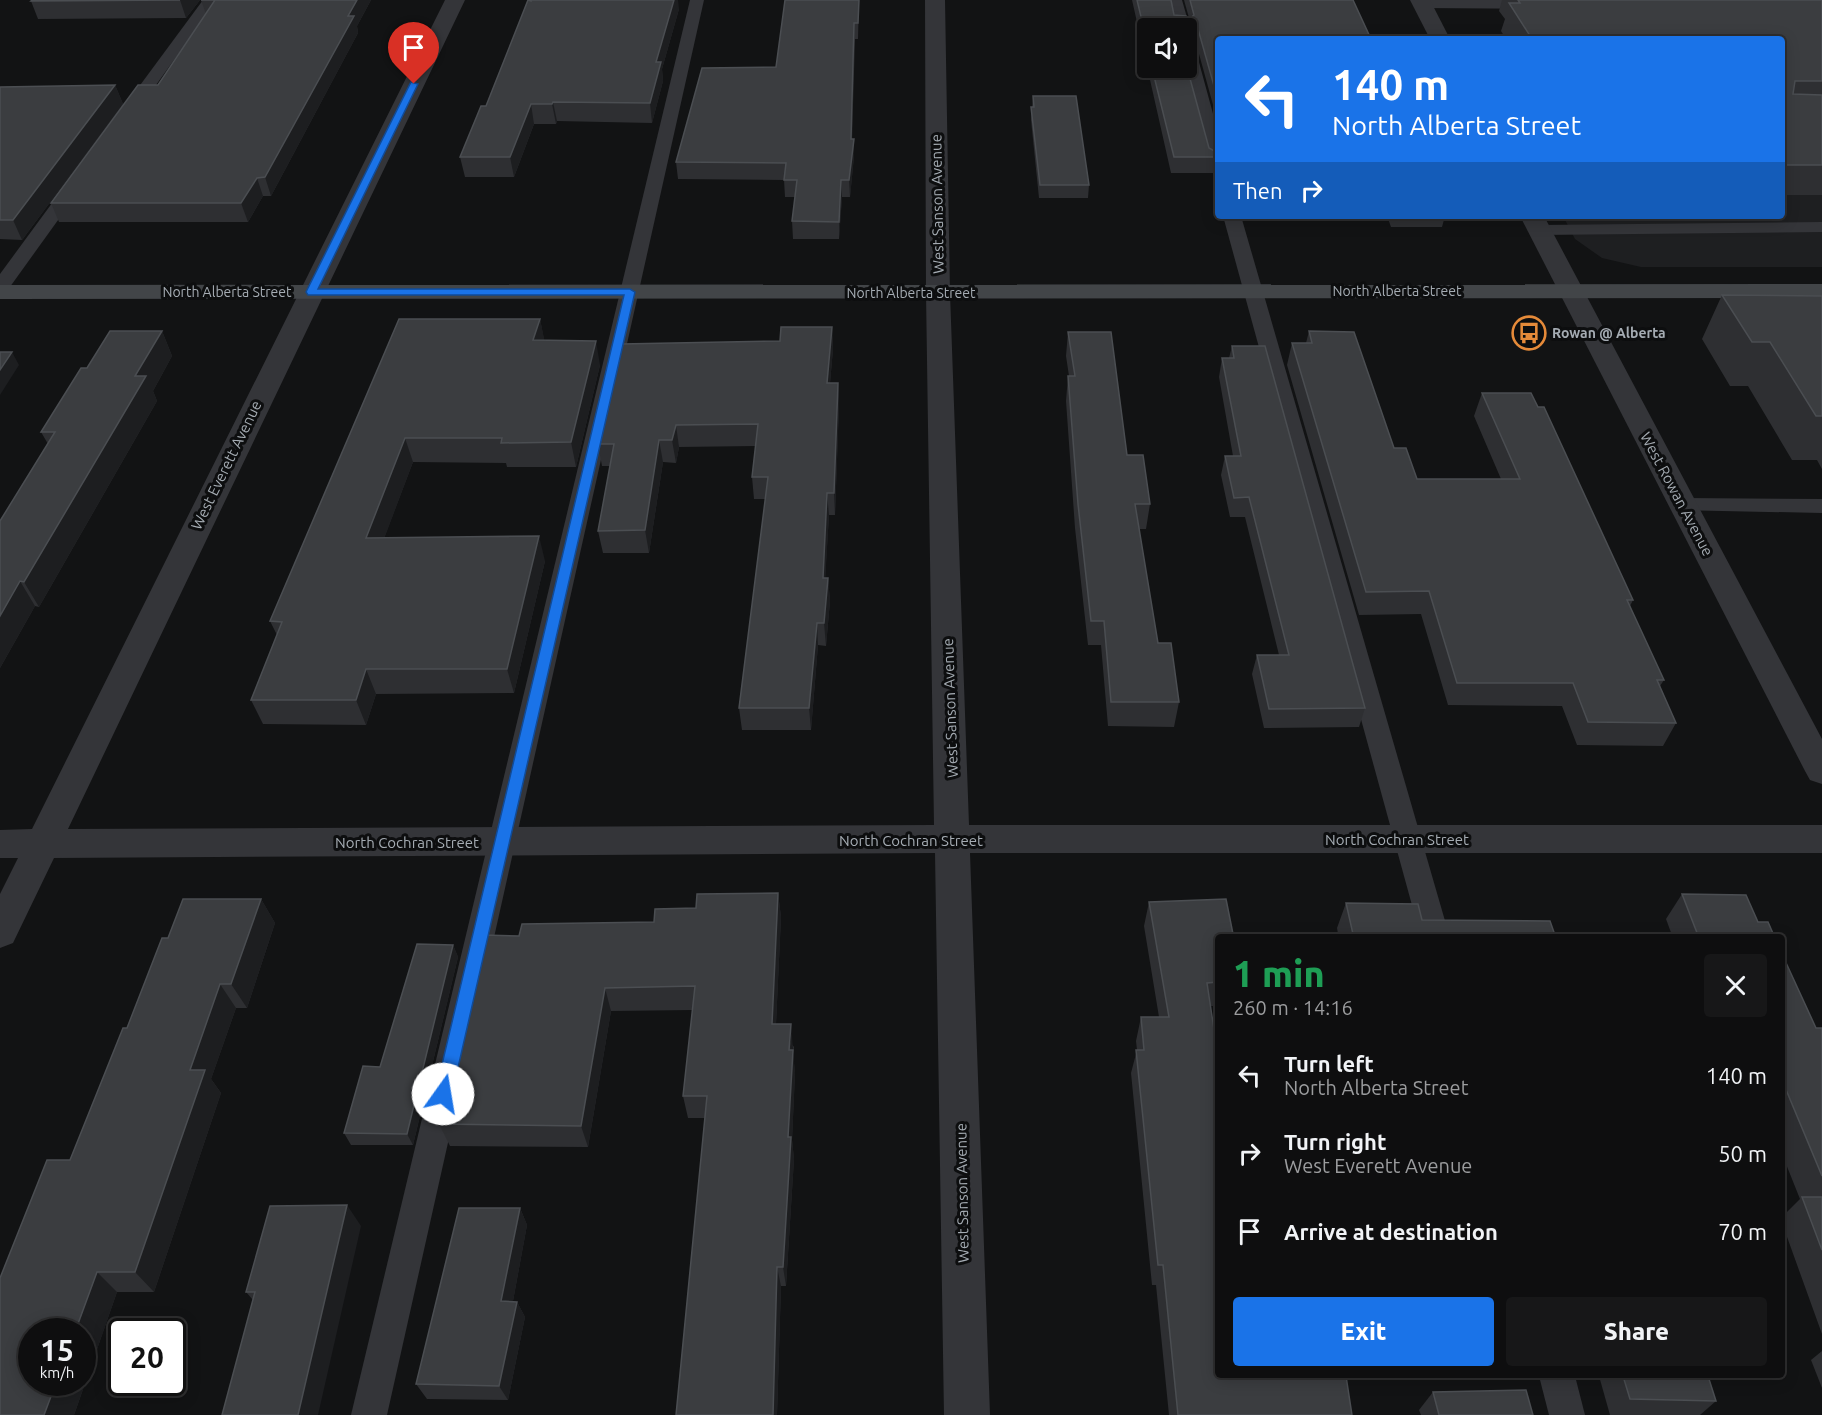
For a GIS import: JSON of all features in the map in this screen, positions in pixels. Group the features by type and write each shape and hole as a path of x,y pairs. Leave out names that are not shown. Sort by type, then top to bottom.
{"main road":[{"name":"North Alberta Street","path":"0,292 1822,291"}],"street":[{"name":"West Everett Avenue","path":"0,932 455,0"},
{"name":"West Sanson Avenue","path":"935,0 938,293 967,1415"},
{"path":"1438,36 1420,1 1562,3"},
{"name":"West Rowan Avenue","path":"1536,223 1822,771"},
{"name":"North Cochran Street","path":"0,844 953,839 1822,839"}],"lane":[{"path":"119,124 210,0"},
{"path":"369,1415 697,0"},
{"path":"1175,0 1180,18"},
{"path":"1195,78 1215,152"},
{"path":"0,287 84,172"},
{"path":"1233,219 1435,934"},
{"path":"1536,223 1822,227"},
{"path":"1683,505 1822,506"},
{"path":"1558,1378 1567,1415"}],"shaded area":[{"path":"1785,103 1822,103 1822,267 1641,267 1602,258 1575,239 1565,219 1785,219"}],"building":[{"path":"32,0 180,0 31,1"},
{"path":"215,0 357,0 348,16 354,16 265,177 257,178 241,203 51,203 138,85 158,85"},
{"path":"528,0 674,0 656,62 661,62 650,103 553,102 552,104 531,104 510,157 460,157 481,106 486,106"},
{"path":"785,0 859,0 858,23 854,23 851,139 854,139 849,180 841,180 839,222 792,221 797,180 784,180 786,163 676,162 702,68 776,67"},
{"path":"1137,0 1171,0 1174,15 1188,18 1141,18"},
{"path":"1190,0 1353,0 1370,36 1215,36 1215,89 1197,18 1190,18 1194,15"},
{"path":"1518,0 1822,0 1822,81 1795,81 1793,94 1822,95 1822,165 1785,165 1785,36 1530,36 1509,3 1520,3"},
{"path":"1154,78 1190,78 1209,148 1215,151 1215,157 1174,157"},
{"path":"115,85 13,220 0,220 0,87"},
{"path":"1033,96 1076,96 1089,185 1040,185 1031,107 1034,107"},
{"path":"1722,295 1822,296 1822,416 1816,416 1770,342 1752,342"},
{"path":"399,319 540,319 533,340 596,341 571,442 501,443 502,438 405,438 366,538 539,536 507,669 366,669 356,700 251,700 282,622 270,621"},
{"path":"781,327 832,327 827,383 838,383 834,493 827,493 823,578 828,578 824,623 817,623 809,708 739,708 768,477 752,477 758,424 676,425 672,440 659,440 645,530 598,531 614,444 598,444 621,344 780,341"},
{"path":"110,331 162,331 135,376 146,376 24,582 20,581 0,616 0,521 55,432 41,432 81,368 87,368"},
{"path":"1309,331 1354,332 1394,448 1406,448 1417,479 1520,479 1482,393 1531,393 1538,407 1544,407 1633,600 1627,600 1664,680 1657,680 1676,723 1588,722 1573,683 1457,683 1429,591 1366,592 1292,343 1312,343"},
{"path":"1068,332 1111,332 1127,455 1143,455 1150,504 1135,504 1158,643 1171,643 1179,702 1111,702 1104,621 1091,621 1078,504 1068,376 1075,376"},
{"path":"1232,346 1265,346 1365,708 1269,709 1257,655 1289,655 1249,497 1234,498 1225,456 1241,456 1222,358 1234,358"},
{"path":"0,352 12,352 0,370"},
{"path":"778,893 772,1024 791,1024 789,1050 793,1050 788,1137 791,1137 783,1267 777,1267 773,1415 676,1415 707,1096 683,1096 695,986 605,988 581,1126 439,1124 483,935 519,936 522,924 654,922 655,909 696,908 697,894"},
{"path":"1682,894 1746,895 1758,922 1768,922 1773,934 1697,934"},
{"path":"183,899 261,899 231,984 220,984 190,1070 205,1070 135,1272 97,1272 80,1318 18,1318 18,1396 51,1396 44,1415 0,1415 0,1278 47,1160 70,1160 123,1028 127,1028 162,938 168,938"},
{"path":"1226,899 1233,934 1215,934 1215,982 1207,983 1215,1036 1215,1378 1346,1378 1352,1415 1178,1415 1163,1265 1158,1265 1136,1050 1144,1050 1141,1017 1169,1017 1149,902"},
{"path":"1346,903 1418,904 1422,920 1550,921 1555,934 1353,934"},
{"path":"417,944 453,945 407,1134 344,1133 363,1066 380,1067"},
{"path":"1785,961 1816,1028 1822,1028 1822,1176 1785,1087"},
{"path":"1802,1197 1822,1197 1822,1250"},
{"path":"347,1205 298,1415 222,1415 255,1292 246,1292 270,1206"},
{"path":"459,1208 520,1208 501,1301 517,1302 499,1386 416,1384"},
{"path":"1624,1378 1709,1378 1716,1401 1630,1399"},
{"path":"1526,1390 1533,1415 1439,1415 1433,1392"}],"place":[{"name":"Rowan @ Alberta","path":"1529,333"}],"route":[{"path":"414,84 311,292 630,292 443,1094"}]}
